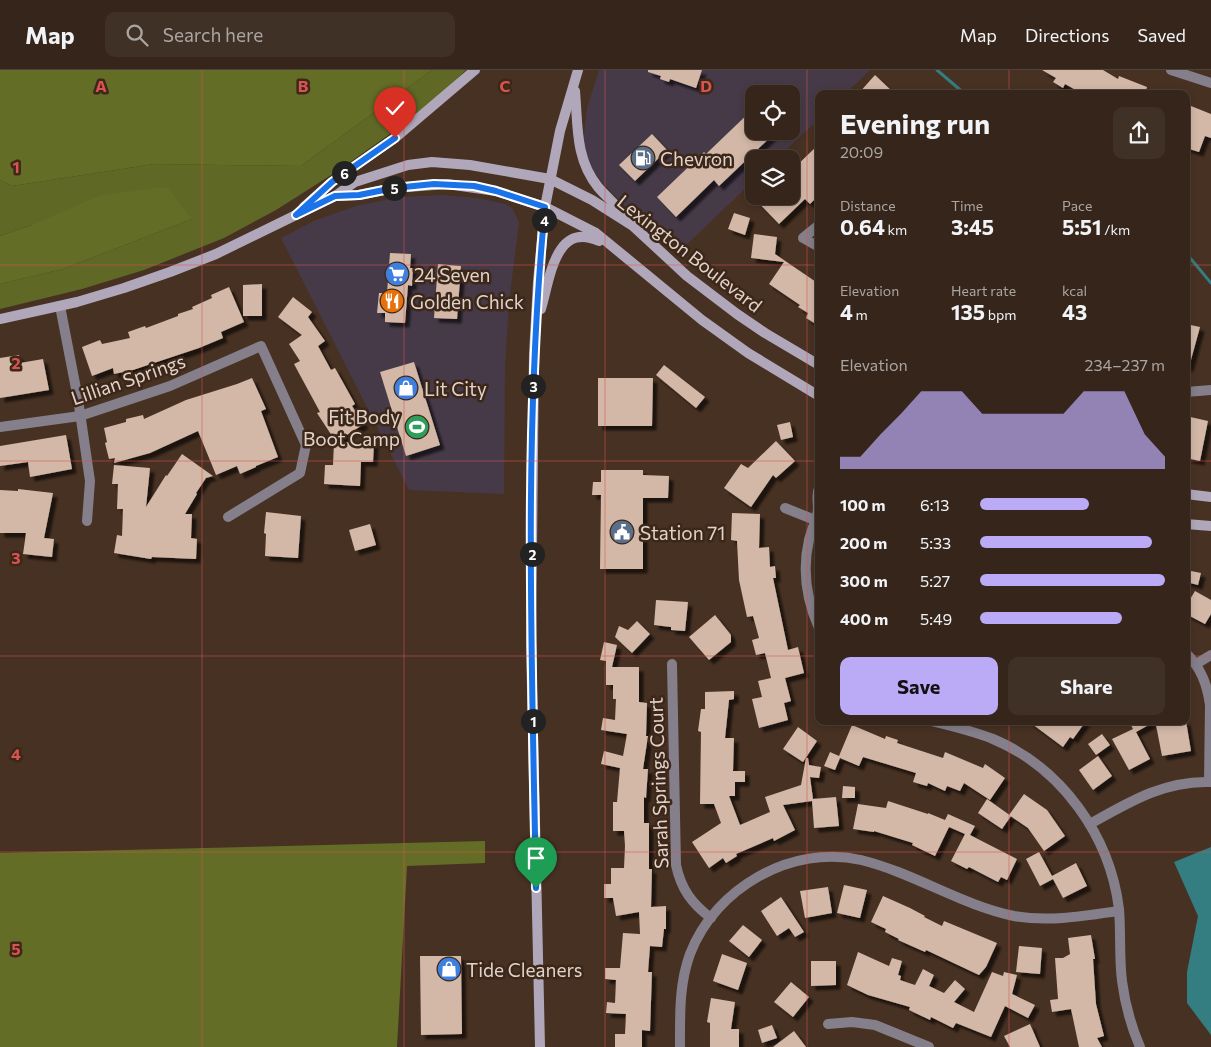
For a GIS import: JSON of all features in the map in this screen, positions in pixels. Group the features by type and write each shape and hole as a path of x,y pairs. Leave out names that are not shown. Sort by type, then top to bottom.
{"main road":[{"path":"296,215 332,182 395,138 475,70"},
{"path":"540,1047 531,643 532,406 538,282 545,207 560,131 578,70"},
{"path":"574,83 578,140 586,168 599,188 625,214 633,226"},
{"name":"Lexington Boulevard","path":"0,318 60,306 124,288 170,272 216,254 335,196 355,182 408,165 432,162 470,165 550,180 592,200 633,226 687,276 722,303 765,333 815,363"},
{"name":"Lexington Boulevard","path":"335,196 359,195 394,188 447,184 496,191 545,207 596,233 702,320 748,353 815,394"},
{"path":"536,329 556,257 566,242 570,239 589,236 615,247"},
{"path":"1190,494 1211,497"},
{"path":"1190,524 1211,526"}],"street":[{"path":"1171,70 1211,83"},
{"path":"815,228 803,238 815,245"},
{"path":"60,306 90,481 87,521"},
{"name":"Lillian Springs","path":"0,427 80,416 170,386 261,346 306,445 300,473 228,517"},
{"path":"1190,392 1211,390"},
{"path":"785,508 815,515"},
{"path":"815,522 807,550 807,588 815,618"},
{"path":"1196,664 1211,655"},
{"path":"1090,824 1132,800 1156,790 1185,783 1210,782 1210,705 1206,684 1196,664 1190,657"},
{"name":"Sarah Springs Court","path":"672,664 674,845 676,865 679,879 688,898 711,918"},
{"path":"947,725 976,732 1018,752 1037,765 1059,785 1090,824 1100,843 1111,872 1119,912 1122,980 1126,1006 1140,1047"},
{"path":"680,1047 680,1004 684,976 693,947 711,918 732,895 763,874 797,861 839,857 875,864 990,909 1012,915 1049,919 1119,912"},
{"path":"828,1024 852,1022 875,1025 930,1047"}],"shaded area":[{"path":"599,70 870,70 849,90 815,90 815,123 800,137 800,85 745,85 745,140 796,140 786,150 745,150 745,189 677,254 640,222 599,179 589,164 583,142 587,108"},
{"path":"443,195 477,198 505,204 512,208 519,222 509,302 505,366 504,494 409,490 281,238 316,220 356,206 399,197"}],"green space":[{"path":"0,70 432,70 301,166 154,164 12,186 0,180"},
{"path":"432,70 466,70 428,107 339,170 276,210 224,238 144,270 82,289 0,309 0,284 63,269 192,219 32,225 0,236 0,180 12,186 154,164 301,166"},
{"path":"167,187 192,219 63,269 0,284 0,236 32,225 101,195"},
{"path":"485,841 485,863 407,866 397,1047 0,1047 0,853"}],"water":[{"path":"1211,847 1211,1035 1187,1003 1187,972 1198,916 1174,862"}],"building":[{"path":"648,70 702,70 696,88 670,79 669,82 660,79 661,76 648,72"},
{"path":"1042,70 1103,70 1118,79 1119,76 1147,87 1146,90 1076,90 1065,84 1063,88 1053,82 1056,78"},
{"path":"875,75 891,90 862,90"},
{"path":"1190,106 1211,114 1211,138 1205,136 1199,152 1190,149"},
{"path":"745,117 745,140 768,140 757,150 745,150 745,161 719,186 714,180 676,217 657,197 704,152 706,154"},
{"name":"Chevron","path":"652,134 667,150 635,181 619,165"},
{"path":"815,148 815,199 810,204 805,199 800,204 800,162"},
{"path":"761,205 799,205 779,224"},
{"path":"734,213 750,218 745,235 728,229"},
{"path":"754,234 777,237 775,254 815,281 815,324 806,318 808,313 798,307 800,305 769,284 784,262 751,258"},
{"path":"390,253 411,254 410,268 413,268 412,286 408,285 405,323 385,322 385,313 377,313 379,293 387,293"},
{"path":"438,264 461,266 457,319 434,318"},
{"path":"262,284 262,316 243,316 243,285"},
{"path":"229,287 244,322 221,332 223,338 133,370 114,374 113,368 92,376 82,347 100,340 102,344 130,338 128,332 145,326 146,328 178,316 178,314 193,309 192,307 212,298 211,295"},
{"path":"293,297 312,312 308,317 325,341 318,346 331,370 335,368 355,404 352,406 364,424 336,442 317,413 320,412 294,364 300,361 289,344 302,335 278,317"},
{"path":"1190,325 1200,327 1190,363"},
{"path":"19,355 20,363 43,359 49,390 0,398 0,358"},
{"path":"414,362 440,445 406,456 380,372"},
{"path":"664,365 705,397 696,408 656,375"},
{"path":"252,378 266,409 261,411 278,457 240,474 237,466 216,475 198,431 150,453 114,463 115,458 109,459 104,428 126,422 126,419 143,415 144,419 186,400"},
{"path":"598,378 653,378 652,426 598,426"},
{"path":"1190,417 1208,421 1200,461 1190,459"},
{"path":"790,422 793,437 781,440 777,425"},
{"path":"66,435 72,469 30,477 28,462 0,466 0,446"},
{"path":"776,441 795,461 776,478 773,475 751,507 724,488 741,464 748,468"},
{"path":"334,442 374,443 373,462 361,462 360,486 324,484 325,465 333,465"},
{"path":"182,454 213,476 206,478 185,514 192,514 191,538 197,539 196,559 152,557 151,559 114,553 117,535 122,536 123,509 117,509 118,484 112,484 114,465 150,468 146,507"},
{"name":"Station 71","path":"601,470 643,470 643,475 669,476 668,498 643,498 643,569 600,569 601,495 592,495 593,482 601,482"},
{"path":"18,489 53,493 44,538 54,539 52,557 23,554 26,533 0,533 0,490 18,491"},
{"path":"266,512 301,516 298,558 265,556 266,534 264,533"},
{"path":"732,513 760,514 759,548 769,547 770,567 775,566 776,578 773,578 788,650 798,647 804,673 785,678 791,701 784,703 788,720 759,728 752,699 762,697 758,681 771,678 765,653 756,655 752,640 759,638 753,616 747,617 739,580 737,541 731,540"},
{"path":"370,524 376,545 355,551 349,530"},
{"path":"1190,571 1201,573 1198,585 1190,583"},
{"path":"1195,591 1211,600 1211,614 1205,624 1190,616 1190,599"},
{"path":"656,600 688,602 685,631 671,630 671,627 654,625"},
{"path":"715,615 731,635 731,642 709,660 689,637"},
{"path":"637,621 650,634 632,653 615,637 619,626 628,630"},
{"path":"604,642 617,645 612,667 639,667 639,702 647,703 646,736 648,736 643,769 648,769 646,798 644,797 644,823 649,823 649,869 652,869 651,907 666,906 666,929 664,929 662,947 650,946 648,972 652,972 650,1031 642,1030 642,1047 615,1047 615,1034 625,1034 626,1014 606,1013 607,1002 615,1003 616,980 605,979 605,968 620,968 623,933 640,934 639,912 616,916 613,898 604,898 604,884 611,884 611,868 624,868 625,846 624,831 613,831 613,802 617,802 620,768 601,764 604,751 623,756 627,734 601,730 603,718 615,720 616,699 613,699 613,685 606,685 606,661 600,660"},
{"path":"734,691 734,699 729,700 725,738 734,738 733,771 745,771 745,782 735,782 735,796 729,796 740,825 770,812 765,797 801,785 806,758 808,758 809,765 821,767 819,778 810,777 813,799 836,797 839,826 814,828 812,801 783,805 795,830 774,841 773,838 736,854 737,856 726,863 723,858 709,868 692,842 721,823 714,804 700,804 701,732 698,731 701,709 705,709 705,692"},
{"path":"852,725 885,739 886,736 898,740 897,743 943,758 945,752 983,768 985,764 1005,778 990,800 964,783 960,791 947,786 945,791 928,783 927,786 913,782 916,773 863,757 859,766 840,758 835,770 824,766 830,752 839,756"},
{"path":"1033,725 1083,725 1073,739 1070,737 1063,747"},
{"path":"1131,725 1149,725 1136,732 1150,759 1129,770 1112,739 1133,729"},
{"path":"1156,725 1187,725 1191,751 1162,756"},
{"path":"798,727 817,741 803,762 783,749"},
{"path":"1102,734 1110,745 1096,755 1088,744"},
{"path":"1098,756 1112,776 1093,790 1079,770"},
{"path":"843,786 855,787 855,798 842,798"},
{"path":"1024,794 1047,810 1065,836 1044,851 1028,828 1009,815"},
{"path":"987,799 1011,816 1002,829 978,813"},
{"path":"888,801 945,820 948,814 975,826 970,835 1017,859 1007,880 1001,877 998,882 969,867 967,869 951,861 965,834 949,827 935,856 912,845 913,843 874,831 853,829 858,804 886,808"},
{"path":"1039,852 1052,876 1076,863 1087,886 1063,898 1053,879 1040,886 1026,859"},
{"path":"844,885 867,890 860,918 837,913"},
{"path":"828,887 832,913 805,918 800,891"},
{"path":"883,896 910,908 942,926 944,921 997,943 986,967 979,975 926,950 925,952 898,940 885,932 886,929 871,922"},
{"path":"781,897 804,932 795,937 789,928 777,936 761,911"},
{"path":"743,925 762,940 749,957 729,941"},
{"path":"1091,935 1095,959 1093,959 1096,1004 1104,1036 1097,1038 1102,1047 1079,1047 1071,1009 1052,1012 1050,1000 1058,999 1055,958 1063,958 1070,954 1068,938"},
{"path":"1019,946 1042,948 1040,974 1016,972"},
{"path":"858,952 889,966 892,958 902,961 898,975 901,976 900,980 915,985 923,969 934,975 929,986 944,993 955,980 965,989 954,1002 974,1012 992,972 1003,976 1004,972 1017,975 1012,994 1035,1005 1028,1018 1005,1006 991,1037 956,1023 953,1028 931,1017 930,1020 909,1010 910,1007 868,995 847,985"},
{"path":"722,954 747,963 738,990 713,981"},
{"path":"420,956 461,956 462,1034 421,1035"},
{"path":"811,961 836,961 836,985 811,986"},
{"path":"791,982 809,997 793,1017 774,1002"},
{"path":"711,998 735,1002 731,1029 739,1029 739,1047 710,1047 710,1023 707,1022"},
{"path":"1030,1024 1040,1047 1010,1047 1004,1036"},
{"path":"772,1025 777,1038 762,1043 758,1030"},
{"path":"794,1031 806,1047 773,1047"}],"waterway":[{"path":"937,70 960,90"},
{"path":"1190,258 1211,283"}],"place":[{"name":"Chevron","path":"643,158"},
{"name":"24 Seven","path":"397,274"},
{"name":"Golden Chick","path":"392,301"},
{"name":"Lit City","path":"406,388"},
{"name":"Fit Body Boot Camp","path":"417,427"},
{"name":"Station 71","path":"622,532"},
{"name":"Tide Cleaners","path":"449,969"}],"route":[{"path":"395,138 332,182 296,215 335,196 359,195 394,188 434,184 474,186 522,198 545,207 538,282 532,406 531,643 536,888"}]}
